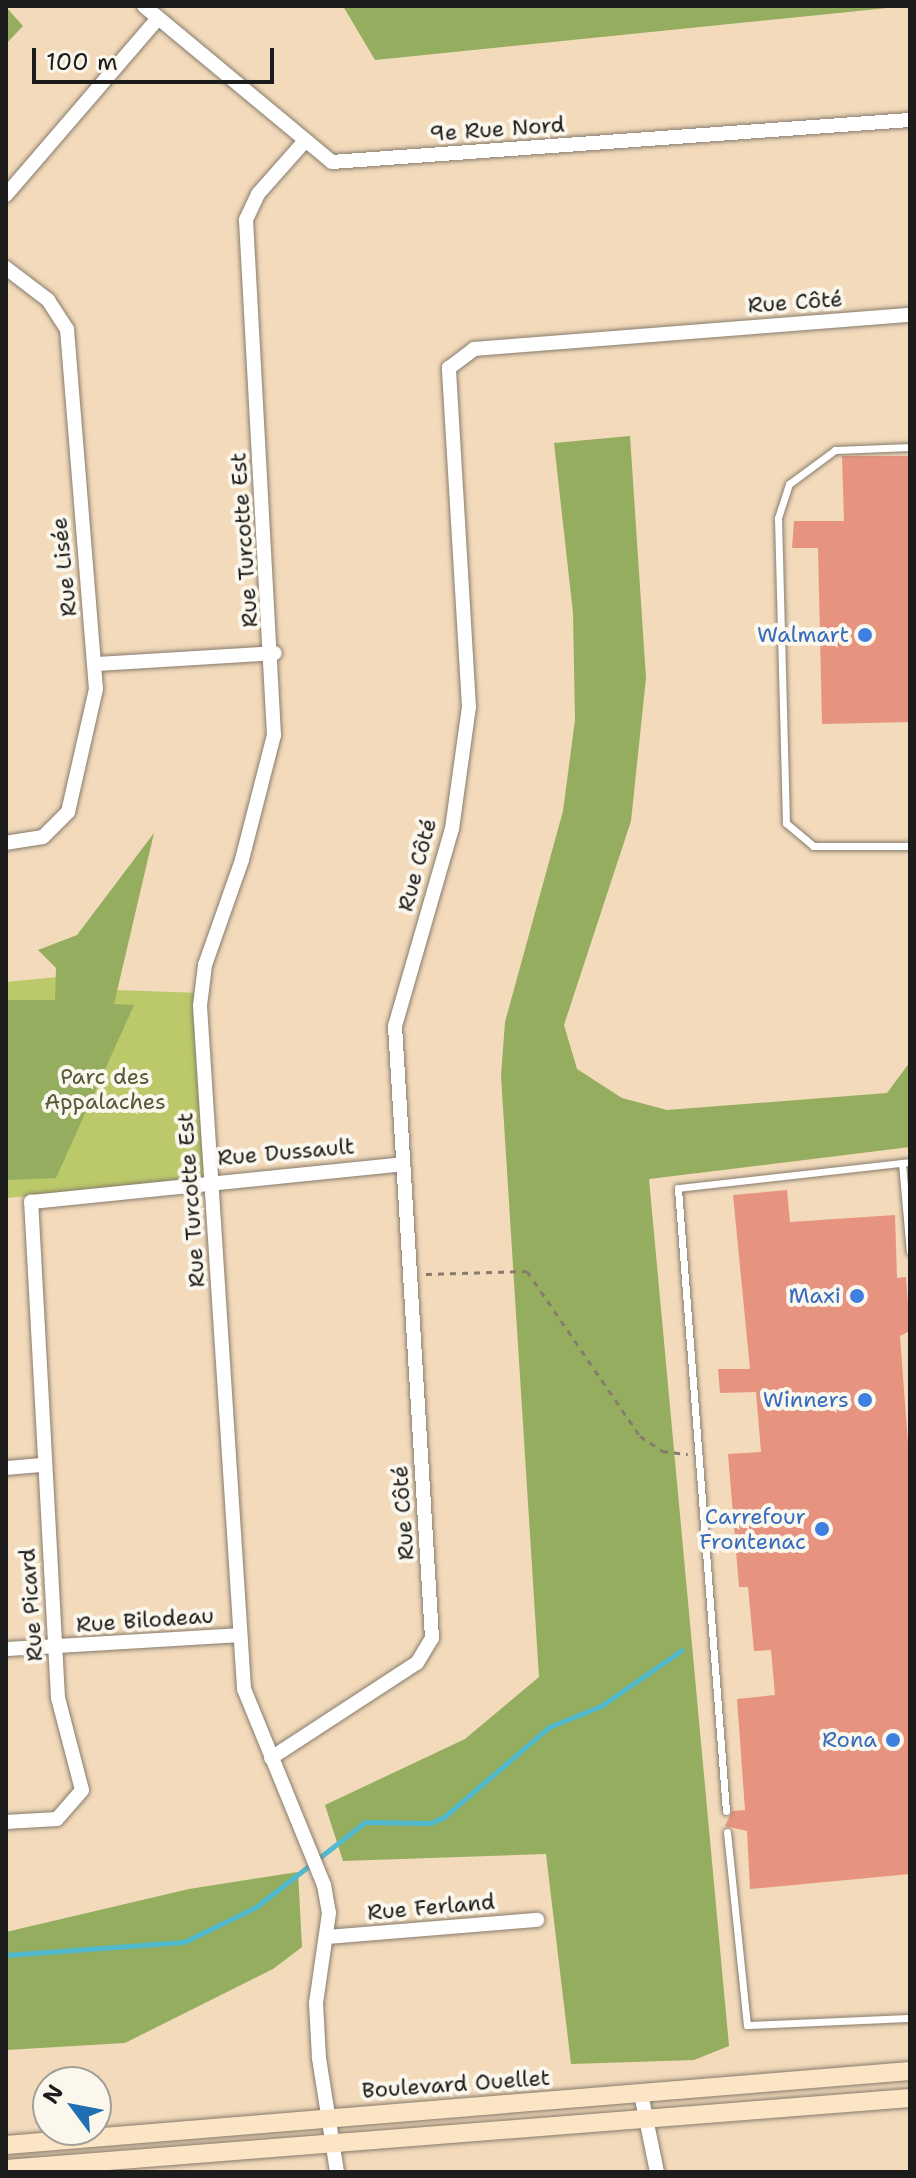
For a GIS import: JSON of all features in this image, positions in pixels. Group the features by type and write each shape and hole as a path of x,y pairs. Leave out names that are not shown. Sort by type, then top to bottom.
{"street":[{"name":"9e Rue Nord","path":"144,6 304,142 332,162 910,120"},
{"path":"6,195 158,18"},
{"name":"Rue Turcotte Est","path":"304,142 249,207 244,243 275,653 274,735 262,794 205,965 200,1006 244,1689 316,1858 328,1937 316,2003 324,2118 337,2172"},
{"name":"Rue Lisée","path":"6,268 48,300 67,329 96,664 95,701 68,812 43,837 6,843"},
{"name":"Rue Côté","path":"271,1758 417,1663 432,1638 403,1164 397,1010 449,842 469,707 448,382 454,359 474,349 910,315"},
{"path":"96,664 275,653"},
{"name":"Rue Dussault","path":"31,1202 403,1164"},
{"name":"Rue Picard","path":"6,1822 57,1819 72,1810 82,1790 58,1698 31,1202"},
{"path":"6,1468 43,1465"},
{"name":"Rue Bilodeau","path":"6,1649 57,1649 239,1635"},
{"name":"Rue Ferland","path":"328,1937 537,1920"},
{"name":"Boulevard Ouellet","path":"6,2145 910,2071"},
{"path":"641,2094 657,2172"},
{"path":"6,2169 910,2098"}],"lane":[{"path":"910,447 835,450 789,484 778,518 786,823 813,846 910,846"},
{"path":"726,1811 678,1188 906,1162 910,1252"},
{"path":"727,1832 747,2025 910,2018"}],"path":[{"path":"410,1275 527,1271 640,1436 662,1451 698,1454"}],"green space":[{"path":"343,6 907,6 375,60"},
{"path":"6,7 23,26 6,44"},
{"path":"630,436 646,678 631,821 564,1025 577,1069 622,1098 667,1110 887,1093 910,1062 910,1147 649,1179 729,2046 694,2060 571,2064 546,1854 343,1861 325,1805 465,1739 539,1677 501,1076 505,1022 563,811 575,720 573,613 554,443"},
{"path":"154,833 114,1004 134,1005 56,1178 6,1180 6,1000 55,1000 56,968 38,950 77,935"},
{"name":"Parc des Appalaches","path":"118,971 115,990 202,993 213,1181 6,1198 6,982"},
{"path":"298,1872 302,1947 273,1969 125,2043 6,2050 6,1932 189,1889"}],"building":[{"name":"Walmart","path":"842,456 910,456 910,722 822,724 818,548 792,548 794,521 844,521"},
{"name":"Carrefour Frontenac","path":"787,1190 790,1222 895,1215 897,1278 906,1277 910,1331 900,1336 910,1470 910,1874 750,1889 747,1831 725,1826 732,1811 745,1810 737,1699 775,1695 771,1650 754,1651 748,1587 739,1587 728,1454 761,1452 756,1392 720,1393 718,1369 750,1369 733,1195"}],"waterway":[{"path":"6,1955 184,1942 256,1907 365,1822 431,1823 444,1817 549,1727 601,1706 682,1650"}],"place":[{"name":"Walmart","path":"865,635"},
{"name":"Maxi","path":"857,1296"},
{"name":"Winners","path":"865,1400"},
{"name":"Carrefour Frontenac","path":"822,1529"},
{"name":"Rona","path":"893,1740"}]}
